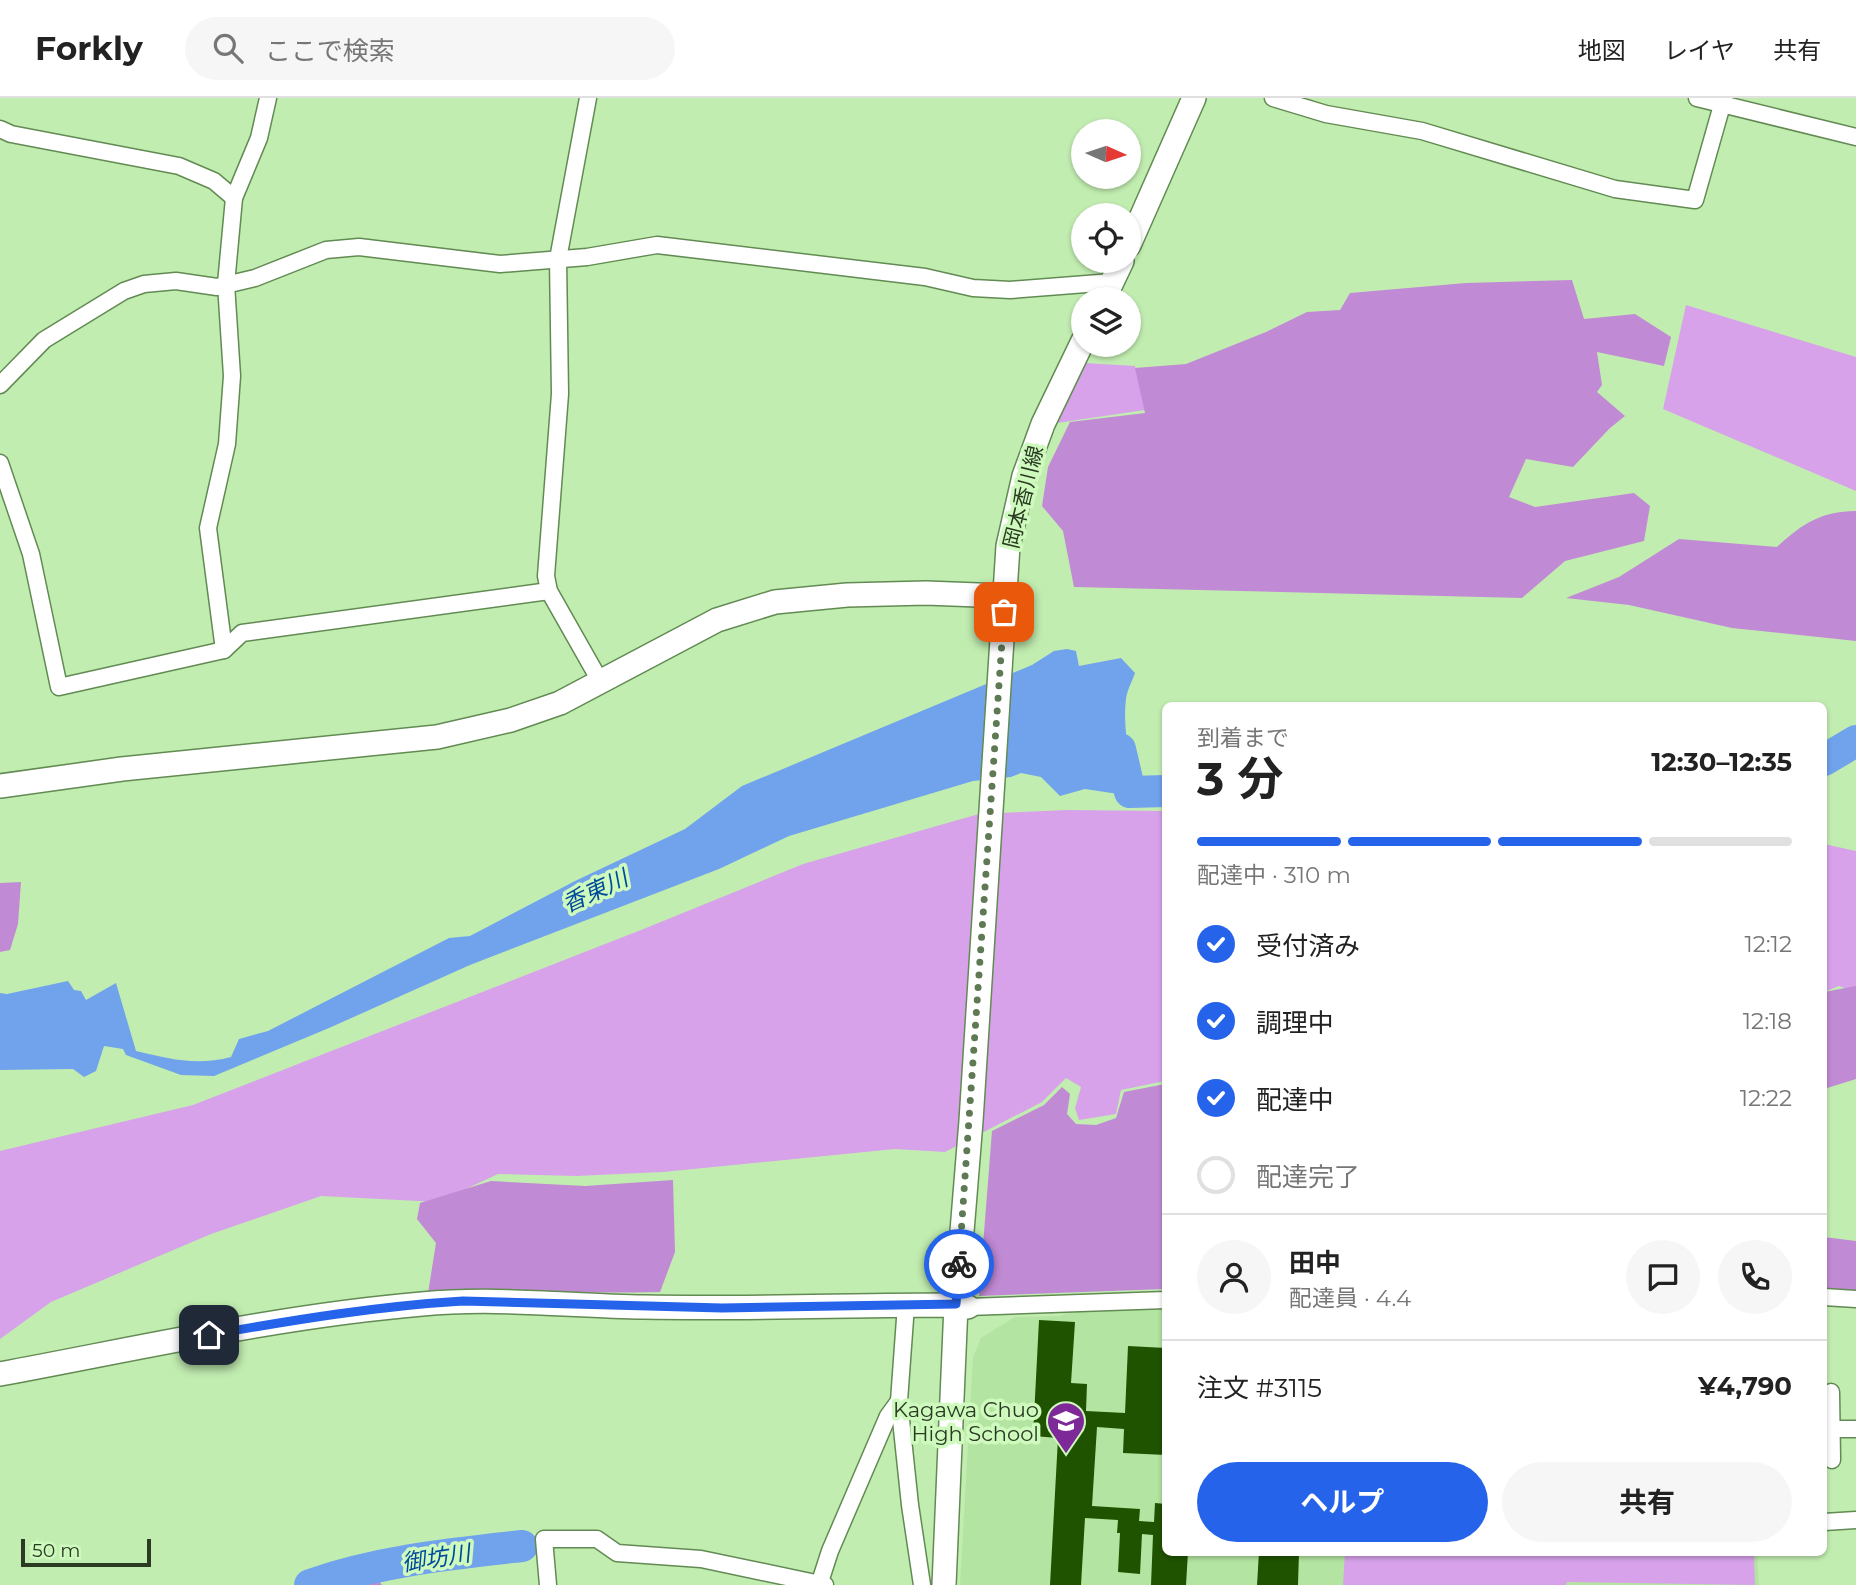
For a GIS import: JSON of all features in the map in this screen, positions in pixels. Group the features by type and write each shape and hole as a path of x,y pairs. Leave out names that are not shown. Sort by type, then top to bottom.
{"main road":[{"path":"1141,218 1194,98"},
{"name":"岡本香川線","path":"944,1585 1008,546 1024,477 1043,424 1075,357"},
{"path":"0,786 122,769 437,737 511,720 560,703 717,620 775,602 847,595 926,593 1004,596"},
{"path":"0,1374 275,1323 420,1304 463,1301 645,1307 962,1306"}],"street":[{"path":"224,650 208,528 227,444 232,376 226,284 234,198 259,138 268,98"},
{"path":"588,98 558,259 560,394 546,576 549,591 600,681"},
{"path":"1273,98 1326,114 1422,131 1615,189 1695,200 1723,101"},
{"path":"1697,98 1723,101 1856,137"},
{"path":"0,129 11,134 179,166 214,181 234,198"},
{"path":"0,385 44,340 124,291 145,284 176,281 217,288 255,278 326,250 359,247 500,264 587,257 657,245 925,277 973,288 1071,291"},
{"path":"0,463 31,554 59,687 224,650 243,633 549,591"},
{"path":"1827,1297 1856,1299"},
{"path":"962,1306 1162,1300"},
{"path":"906,1305 900,1401 910,1505 922,1585"},
{"path":"1831,1392 1832,1460"},
{"path":"548,1585 544,1539 597,1539 617,1553 701,1559 821,1584 830,1551 888,1416 900,1401"},
{"path":"1832,1429 1856,1429"},
{"path":"1827,1522 1856,1520"}],"shaded area":[{"path":"1572,280 1584,319 1635,314 1671,337 1664,366 1597,352 1602,385 1597,392 1625,416 1573,467 1526,459 1509,497 1535,507 1634,493 1650,506 1644,541 1565,561 1522,598 1074,587 1063,531 1042,506 1048,467 1070,422 1145,413 1135,368 1186,364 1266,332 1307,312 1340,310 1350,293 1466,283"},
{"path":"1686,305 1856,357 1856,491 1663,409"},
{"path":"1086,363 1135,366 1145,410 1057,423"},
{"path":"1856,511 1856,641 1732,628 1629,605 1566,598 1619,577 1679,539 1777,547 1813,520"},
{"path":"1067,810 1162,811 1162,1082 1121,1090 1116,1114 1079,1120 1075,1108 1081,1087 1066,1078 1042,1102 945,1152 895,1149 663,1172 576,1176 498,1174 438,1202 321,1196 211,1234 51,1302 0,1339 0,1151 193,1105 803,864 979,814"},
{"path":"1827,845 1856,851 1856,992 1839,986 1827,991"},
{"path":"21,882 18,924 10,950 0,952 0,883"},
{"path":"1856,986 1856,1079 1827,1088 1827,991"},
{"path":"1162,1085 1162,1289 979,1296 992,1131 1044,1105 1062,1087 1070,1094 1067,1114 1076,1124 1096,1125 1116,1118 1124,1092"},
{"path":"673,1180 675,1252 660,1292 428,1293 436,1243 417,1219 420,1203 491,1181 585,1186"},
{"path":"1827,1237 1856,1241 1856,1291 1827,1290"},
{"name":"Kagawa Chuo High School","path":"1162,1306 1162,1556 1757,1556 1759,1585 960,1585 973,1357 981,1338 1015,1317 1060,1316 1080,1307"},
{"path":"1345,1556 1754,1556 1755,1585 1567,1582 1566,1585 1343,1585"},
{"path":"352,1578 379,1581 382,1585 332,1585"}],"water":[{"path":"1054,651 1076,651 1079,666 1121,658 1135,673 1126,699 1130,792 1125,795 1085,789 1060,796 1041,777 1021,773 1011,777 973,781 789,836 719,869 470,965 214,1076 181,1075 126,1055 123,1049 104,1046 96,1071 84,1077 73,1069 0,1070 0,993 7,994 68,981 74,990 81,991 86,1000 116,983 136,1051 195,1061 231,1057 239,1039 268,1031 449,938 470,936 575,881 685,829 742,786 1032,665"}],"building":[{"path":"1039,1320 1075,1322 1071,1383 1087,1384 1086,1411 1125,1413 1128,1346 1162,1348 1162,1455 1123,1453 1124,1429 1097,1427 1092,1506 1140,1509 1139,1521 1154,1522 1155,1503 1162,1504 1162,1556 1188,1556 1186,1585 1151,1585 1153,1535 1142,1534 1140,1574 1118,1572 1118,1520 1085,1518 1081,1585 1050,1585 1058,1438 1033,1436"},
{"path":"1259,1556 1299,1556 1298,1585 1257,1585"}],"waterway":[{"name":"香東川","path":"1827,758 1856,741"},
{"name":"香東川","path":"1120,749 1130,792 1162,791"},
{"name":"御坊川","path":"310,1585 388,1564 522,1546"}],"way so far":[{"path":"959,1264 970,1137 1004,612"}],"place":[{"name":"Kagawa Chuo High School","path":"1066,1455"}],"route":[{"path":"209,1335 275,1323 463,1301 722,1308 956,1304 959,1264"}]}
